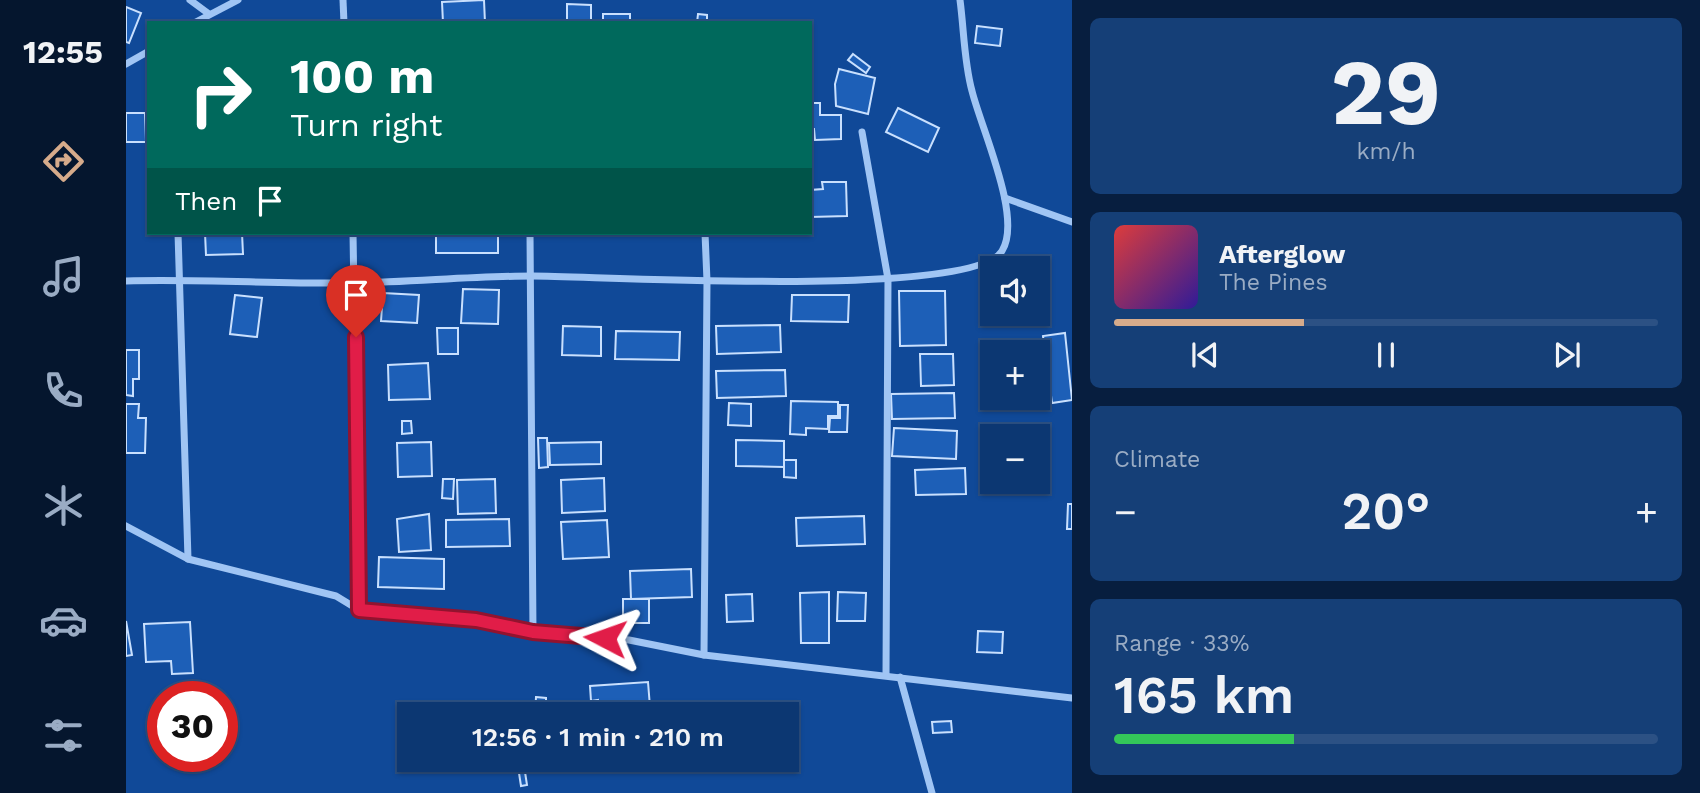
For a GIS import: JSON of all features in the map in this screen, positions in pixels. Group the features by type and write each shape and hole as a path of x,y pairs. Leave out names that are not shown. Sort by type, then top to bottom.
{"street":[{"path":"190,0 209,14"},
{"path":"197,21 237,0"},
{"path":"343,0 344,21"},
{"path":"126,281 181,279 355,283 532,276 707,281 888,279 981,267 996,258 1007,239 1005,198 971,89 960,0"},
{"path":"126,64 147,52"},
{"path":"862,132 888,279 886,675"},
{"path":"1005,198 1072,222"},
{"path":"178,235 188,558"},
{"path":"353,235 359,610"},
{"path":"530,235 533,632"},
{"path":"704,656 705,235"},
{"path":"126,526 188,558 336,596 359,610 476,620 533,632 629,640 704,656 1072,698"},
{"path":"900,677 932,793"}],"building":[{"path":"484,0 485,21 443,21 442,2"},
{"path":"567,4 591,5 591,21 567,21"},
{"path":"126,7 141,13 129,43 126,42"},
{"path":"603,14 630,14 630,21 603,21"},
{"path":"698,14 707,15 707,21 697,21"},
{"path":"977,26 1002,29 1000,46 975,43"},
{"path":"853,54 870,67 866,73 848,60"},
{"path":"839,69 875,78 868,114 836,106 835,84"},
{"path":"812,103 820,103 820,115 841,115 841,139 815,140"},
{"path":"898,108 939,128 928,152 886,132"},
{"path":"126,113 145,113 146,142 126,142"},
{"path":"822,182 846,182 847,216 812,217 812,190 823,189"},
{"path":"205,235 242,235 243,254 206,255"},
{"path":"436,235 498,235 498,253 436,253"},
{"path":"463,289 499,290 498,324 461,323"},
{"path":"899,291 945,291 946,345 900,346"},
{"path":"383,293 419,295 417,323 381,321"},
{"path":"235,295 262,298 257,337 230,334"},
{"path":"792,295 849,295 848,322 791,321"},
{"path":"780,325 781,352 717,354 716,326"},
{"path":"563,326 601,327 601,356 562,355"},
{"path":"437,328 458,328 458,354 438,354"},
{"path":"616,331 680,332 679,360 615,359"},
{"path":"1065,333 1072,400 1052,403 1050,340 1044,340 1043,336"},
{"path":"126,350 139,350 139,379 133,379 133,396 126,395"},
{"path":"920,354 953,354 954,385 921,386"},
{"path":"428,363 430,399 389,400 388,365"},
{"path":"785,370 786,396 717,398 716,371"},
{"path":"954,393 955,418 892,419 891,394"},
{"path":"791,401 838,402 838,416 828,416 828,429 806,428 806,435 790,434"},
{"path":"729,403 751,404 751,426 728,425"},
{"path":"126,404 139,404 138,418 146,418 145,453 126,453"},
{"path":"840,405 848,405 847,432 829,432 830,418 840,418"},
{"path":"402,421 411,421 412,433 402,434"},
{"path":"894,428 957,431 956,459 892,456"},
{"path":"538,438 547,438 548,467 539,468"},
{"path":"736,440 784,441 784,467 736,466"},
{"path":"431,442 432,476 398,477 397,443"},
{"path":"601,442 601,464 550,465 549,443"},
{"path":"784,460 796,460 796,478 784,477"},
{"path":"965,468 966,494 916,495 915,470"},
{"path":"604,478 605,511 562,513 561,480"},
{"path":"443,479 454,479 453,499 442,498"},
{"path":"495,479 496,513 458,514 457,480"},
{"path":"1068,504 1072,504 1072,529 1067,529"},
{"path":"429,514 431,550 399,552 397,519"},
{"path":"864,516 865,544 797,546 796,518"},
{"path":"509,519 510,546 446,547 446,520"},
{"path":"607,520 609,557 563,559 561,522"},
{"path":"379,557 444,559 444,589 378,587"},
{"path":"691,569 692,597 631,599 630,571"},
{"path":"829,592 829,643 801,643 800,593"},
{"path":"838,592 866,593 865,621 837,621"},
{"path":"752,594 753,621 727,622 726,595"},
{"path":"623,599 649,599 649,623 623,623"},
{"path":"126,621 132,655 126,656"},
{"path":"190,622 193,673 172,674 171,661 146,662 144,624"},
{"path":"978,631 1003,632 1002,653 977,652"},
{"path":"648,682 650,702 591,701 590,686"},
{"path":"536,697 546,698 546,702 536,702"},
{"path":"951,721 952,732 933,733 932,722"},
{"path":"525,772 527,785 521,786 519,773"}],"route":[{"path":"356,337 359,610 476,620 533,632 605,638"}]}
